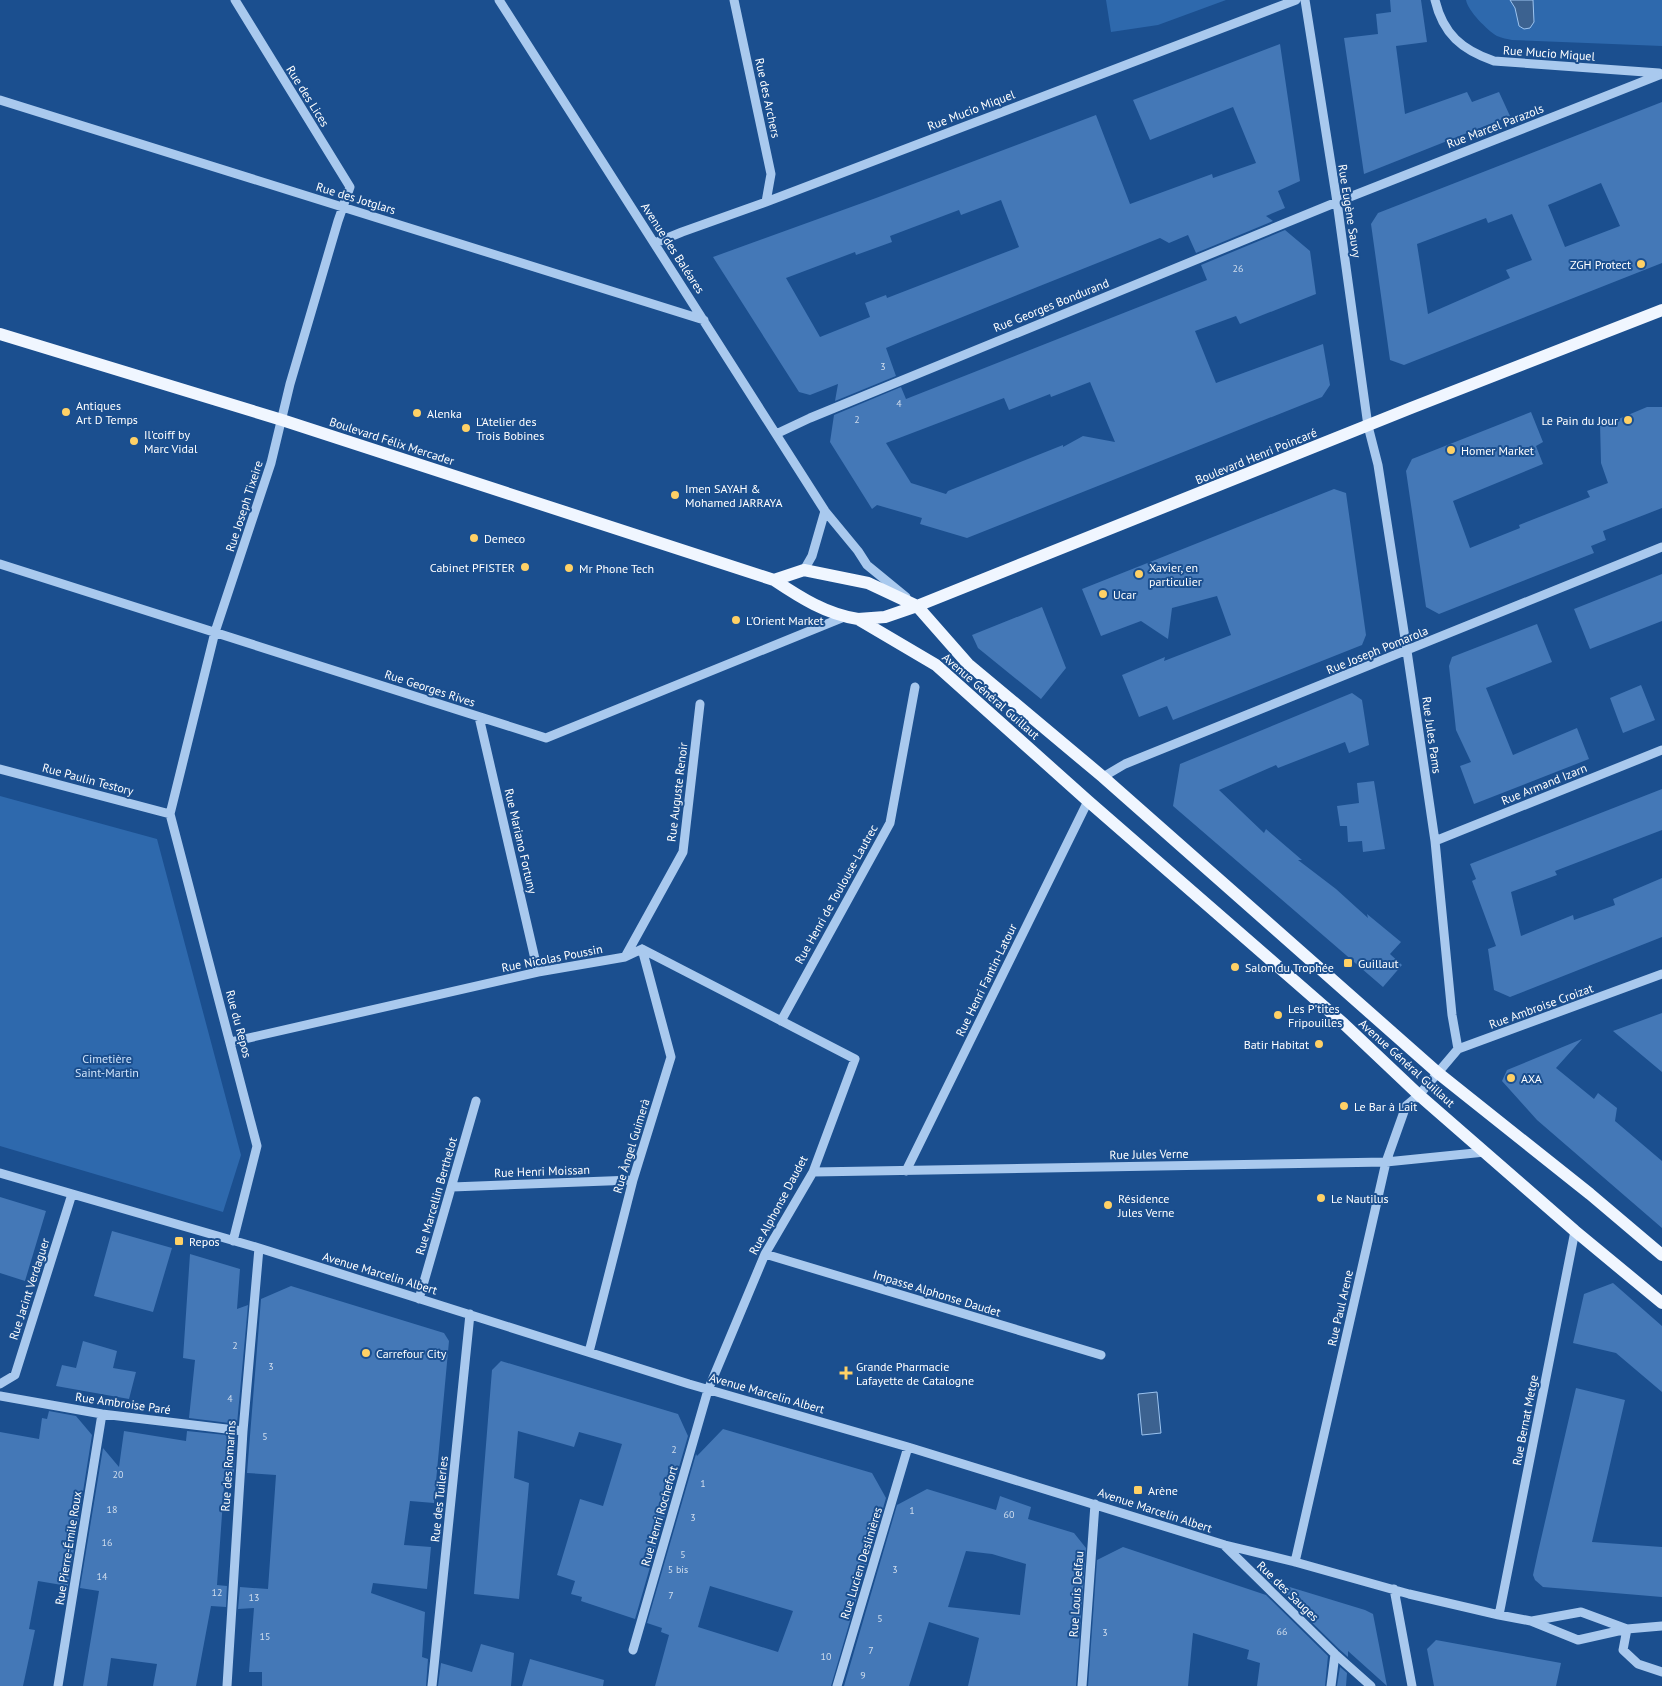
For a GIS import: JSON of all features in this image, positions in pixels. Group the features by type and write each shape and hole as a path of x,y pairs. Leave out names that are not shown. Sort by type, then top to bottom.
{"main road":[{"name":"Boulevard Henri Poincaré","path":"858,619 885,617 918,606 1662,310"},
{"name":"Boulevard Félix Mercader","path":"0,334 282,420 774,580"},
{"name":"Avenue Général Guillaut","path":"774,580 804,570 868,583 918,606 968,664 1103,777 1438,1073 1590,1194 1662,1255"},
{"name":"Avenue Général Guillaut","path":"774,580 808,603 844,617 858,619 936,665 1088,801 1344,1024 1419,1095 1575,1231 1662,1303"}],"street":[{"name":"Rue des Lices","path":"234,0 350,187 343,207"},
{"name":"Avenue des Baléares","path":"499,0 825,511 867,564 918,606"},
{"name":"Rue des Archers","path":"734,0 771,174 766,202"},
{"name":"Rue Mucio Miquel","path":"655,243 1296,0"},
{"name":"Rue Eugène Sauvy","path":"1305,0 1337,202 1368,426"},
{"name":"Rue Mucio Miquel","path":"1435,0 1452,38 1474,54 1494,62 1662,74"},
{"name":"Rue Marcel Parazols","path":"1337,202 1662,74"},
{"name":"Rue des Jotglars","path":"0,100 704,320"},
{"name":"Rue Georges Bondurand","path":"776,434 810,418 1337,202"},
{"name":"Rue Joseph Tixeire","path":"170,814 215,632 272,463 290,384 343,207"},
{"name":"Rue Jules Pams","path":"1368,426 1378,465 1435,841 1452,1015 1458,1049"},
{"path":"804,570 812,556 825,511"},
{"name":"Rue Joseph Pomarola","path":"1103,777 1125,764 1662,547"},
{"name":"Rue Georges Rives","path":"0,564 546,738 844,617"},
{"name":"Rue Henri de Toulouse-Lautrec","path":"781,1020 890,823 915,687"},
{"name":"Rue Auguste Renoir","path":"624,957 683,852 700,704"},
{"name":"Rue Mariano Fortuny","path":"480,716 538,972"},
{"name":"Rue Armand Izarn","path":"1435,841 1662,750"},
{"name":"Rue Paulin Testory","path":"0,769 170,814"},
{"name":"Rue Henri Fantin-Latour","path":"906,1171 1088,801"},
{"name":"Rue du Repos","path":"170,814 258,1146 232,1241"},
{"path":"642,949 781,1020"},
{"name":"Rue Nicolas Poussin","path":"231,1042 538,972 624,957 642,949"},
{"name":"Rue Àngel Guimerà","path":"588,1352 632,1180 671,1057 642,949"},
{"name":"Rue Ambroise Croizat","path":"1458,1049 1662,974"},
{"name":"Rue Alphonse Daudet","path":"708,1390 765,1254 813,1172 855,1060 781,1020"},
{"path":"1438,1073 1458,1049"},
{"name":"Rue Paul Arene","path":"1295,1562 1386,1162 1406,1106 1419,1095 1438,1073"},
{"name":"Rue Marcellin Berthelot","path":"419,1299 476,1101"},
{"name":"Rue Jules Verne","path":"813,1172 1386,1162 1485,1152"},
{"name":"Avenue Marcelin Albert","path":"0,1173 259,1248 708,1390 908,1447 1224,1545 1499,1615 1531,1621 1578,1640 1627,1629 1662,1626"},
{"name":"Rue Henri Moissan","path":"452,1187 632,1180"},
{"name":"Rue Jacint Verdaguer","path":"0,1384 15,1375 72,1194"},
{"name":"Rue Bernat Metge","path":"1499,1615 1575,1231"},
{"name":"Rue des Romarins","path":"227,1686 243,1431 259,1248"},
{"name":"Impasse Alphonse Daudet","path":"765,1254 1101,1355"},
{"name":"Rue des Tuileries","path":"432,1686 470,1314"},
{"name":"Rue Henri Rochefort","path":"633,1650 708,1390"},
{"name":"Rue Ambroise Paré","path":"0,1396 102,1414 243,1431"},
{"name":"Rue Pierre-Émile Roux","path":"58,1686 102,1414"},
{"name":"Rue Lucien Deslinières","path":"837,1686 908,1447"},
{"name":"Rue Louis Delfau","path":"1082,1686 1095,1504"},
{"name":"Rue des Sauges","path":"1224,1545 1335,1654 1371,1686"},
{"path":"1394,1589 1412,1686"},
{"name":"Avenue Marcelin Albert","path":"1531,1621 1581,1612 1627,1629"},
{"path":"1627,1629 1623,1650 1638,1664 1662,1672"},
{"path":"1331,1686 1335,1654"}],"green space":[{"path":"1106,0 1226,0 1158,25 1111,32"},
{"path":"1466,0 1662,0 1662,46 1512,40 1497,36 1483,25 1474,15"},
{"name":"Cimetière Saint-Martin","path":"0,796 157,839 241,1155 223,1212 0,1146"}],"shaded area":[{"path":"1510,0 1533,0 1534,22 1530,28 1524,29 1519,26 1515,8"},
{"path":"1157,1392 1161,1433 1142,1435 1138,1394"}],"building":[{"path":"1390,0 1421,0 1427,42 1396,46 1405,114 1467,92 1472,102 1499,92 1510,116 1364,174 1344,38 1378,34 1376,14 1391,12"},
{"path":"1280,44 1300,181 1278,191 1285,208 1266,216 1273,221 1196,253 1188,235 1169,243 1160,238 886,348 896,376 835,401 838,384 810,395 799,392 713,257 1096,115 1130,204 1212,174 1213,178 1256,163 1233,107 1150,140 1133,100","holes":["1001,200 1019,247 887,298 886,295 865,303 870,317 820,337 786,278 855,252 856,255 892,242 890,236 959,210 961,215"]},
{"path":"1662,102 1662,263 1404,365 1390,360 1371,224 1378,213","holes":["1601,183 1620,226 1565,247 1548,205","1512,214 1532,260 1506,270 1510,278 1428,314 1417,244 1486,218 1488,223"]},
{"path":"1285,230 1310,251 1316,294 1240,324 1236,316 1195,331 1216,383 1323,344 1330,385 1322,397 967,538 920,524 922,518 877,505 872,509 830,442 834,415 901,387 906,399 1207,280 1201,265","holes":["1090,382 1115,442 1083,436 1063,447 1063,445 948,491 946,494 911,483 886,443 1004,398 1009,410 1050,394 1051,397"]},
{"path":"1647,407 1662,407 1662,508 1603,531 1606,540 1591,546 1594,553 1439,614 1426,607 1406,471 1412,459 1531,412 1543,442 1536,446 1543,464 1453,501 1470,548 1520,528 1519,525 1590,497 1587,491 1608,483 1601,463 1600,423 1609,423"},
{"path":"1334,489 1346,493 1366,635 1362,645 1173,720 1167,706 1139,717 1122,675 1165,657 1164,661 1231,635 1217,596 1172,608 1168,639 1141,621 1101,636 1082,589"},
{"path":"1662,574 1662,621 1590,649 1574,609"},
{"path":"1042,607 1066,668 1041,699 978,648 972,635"},
{"path":"1537,624 1552,662 1486,688 1513,755 1577,728 1589,759 1474,804 1460,766 1471,762 1456,730 1449,666 1452,657"},
{"path":"1641,685 1655,720 1623,733 1610,698"},
{"path":"1352,693 1362,700 1369,745 1349,753 1345,742 1278,768 1276,765 1219,790 1264,833 1266,829 1302,860 1298,860 1336,889 1368,918 1367,914 1401,942 1390,954 1402,965 1383,987 1173,806 1180,764"},
{"path":"1374,781 1385,849 1363,852 1362,841 1348,842 1347,826 1340,826 1337,806 1359,803 1357,783"},
{"path":"1662,789 1662,830 1555,871 1557,875 1511,892 1521,936 1573,915 1574,920 1615,905 1613,899 1662,878 1662,937 1510,997 1494,990 1488,949 1496,946 1472,881 1476,879 1470,864"},
{"path":"1662,1013 1662,1072 1613,1031"},
{"path":"1582,1039 1556,1068 1594,1099 1598,1093 1617,1108 1615,1121 1662,1161 1662,1228 1537,1120 1502,1081 1507,1070"},
{"path":"0,1197 46,1211 25,1281 0,1273"},
{"path":"112,1231 172,1248 153,1312 94,1296"},
{"path":"190,1254 240,1269 237,1309 248,1305 237,1424 189,1418 195,1360 183,1358"},
{"path":"1613,1283 1662,1326 1662,1392 1616,1353 1573,1343 1584,1294"},
{"path":"291,1286 444,1333 449,1341 434,1503 410,1501 404,1545 431,1547 427,1589 373,1583 371,1593 425,1612 422,1657 428,1659 426,1686 262,1686 262,1672 249,1672 254,1608 238,1609 240,1587 268,1589 276,1475 247,1473 261,1299"},
{"path":"83,1341 117,1351 113,1368 136,1372 129,1399 56,1386 62,1365 76,1368"},
{"path":"501,1361 678,1414 688,1436 635,1619 581,1601 582,1597 571,1594 575,1581 557,1575 580,1499 603,1506 622,1444 579,1432 574,1447 518,1431 514,1478 529,1483 519,1599 474,1594 492,1370"},
{"path":"1576,1388 1625,1400 1592,1542 1662,1547 1662,1597 1543,1587 1535,1580 1533,1575"},
{"path":"49,1411 76,1416 92,1435 68,1586 38,1581 29,1629 35,1630 23,1686 0,1686 0,1432 39,1439 42,1418 47,1419"},
{"path":"723,1429 872,1473 886,1498 831,1686 655,1686 669,1635 661,1632 662,1628 647,1623 696,1454 697,1456","holes":["710,1586 793,1611 778,1652 698,1627"]},
{"path":"124,1431 186,1441 187,1431 236,1436 234,1473 225,1472 217,1585 227,1586 226,1607 211,1606 196,1686 153,1686 157,1664 111,1658 107,1686 83,1686 99,1591 80,1588 103,1448 119,1467"},
{"path":"927,1489 996,1510 1000,1496 1031,1507 1028,1519 1074,1533 1086,1548 1076,1686 968,1686 979,1638 929,1622 909,1686 844,1686 897,1505","holes":["966,1551 992,1554 1026,1564 1020,1615 948,1607"]},
{"path":"1123,1547 1266,1595 1328,1656 1325,1686 1257,1686 1260,1663 1247,1659 1249,1650 1193,1633 1188,1686 1088,1686 1097,1560"},
{"path":"1270,1581 1373,1614 1387,1686 1348,1651 1348,1657 1339,1649 1293,1604 1298,1606"},
{"path":"1436,1640 1561,1663 1556,1686 1434,1686 1427,1649"},
{"path":"481,1644 514,1653 511,1686 438,1686 441,1663 472,1672"},
{"path":"530,1659 604,1680 603,1686 522,1686"},
{"path":"1340,1667 1347,1673 1346,1686 1337,1686"}],"place":[{"name":"ZGH Protect","path":"1641,264"},
{"name":"Antiques Art D Temps","path":"66,412"},
{"name":"Alenka","path":"417,413"},
{"name":"Le Pain du Jour","path":"1628,420"},
{"name":"L'Atelier des Trois Bobines","path":"466,428"},
{"name":"Il'coiff by Marc Vidal","path":"134,441"},
{"name":"Homer Market","path":"1451,450"},
{"name":"Imen SAYAH & Mohamed JARRAYA","path":"675,495"},
{"name":"Demeco","path":"474,538"},
{"name":"Cabinet PFISTER","path":"525,567"},
{"name":"Mr Phone Tech","path":"569,568"},
{"name":"Xavier, en particulier","path":"1139,574"},
{"name":"Ucar","path":"1103,594"},
{"name":"L'Orient Market","path":"736,620"},
{"name":"Guillaut","path":"1348,963"},
{"name":"Salon du Trophée","path":"1235,967"},
{"name":"Les P'tites Fripouilles","path":"1278,1015"},
{"name":"Batir Habitat","path":"1319,1044"},
{"name":"AXA","path":"1511,1078"},
{"name":"Le Bar à Lait","path":"1344,1106"},
{"name":"Le Nautilus","path":"1321,1198"},
{"name":"Résidence Jules Verne","path":"1108,1205"},
{"name":"Repos","path":"179,1241"},
{"name":"Carrefour City","path":"366,1353"},
{"name":"Grande Pharmacie Lafayette de Catalogne","path":"846,1373"},
{"name":"Arène","path":"1138,1490"}]}
